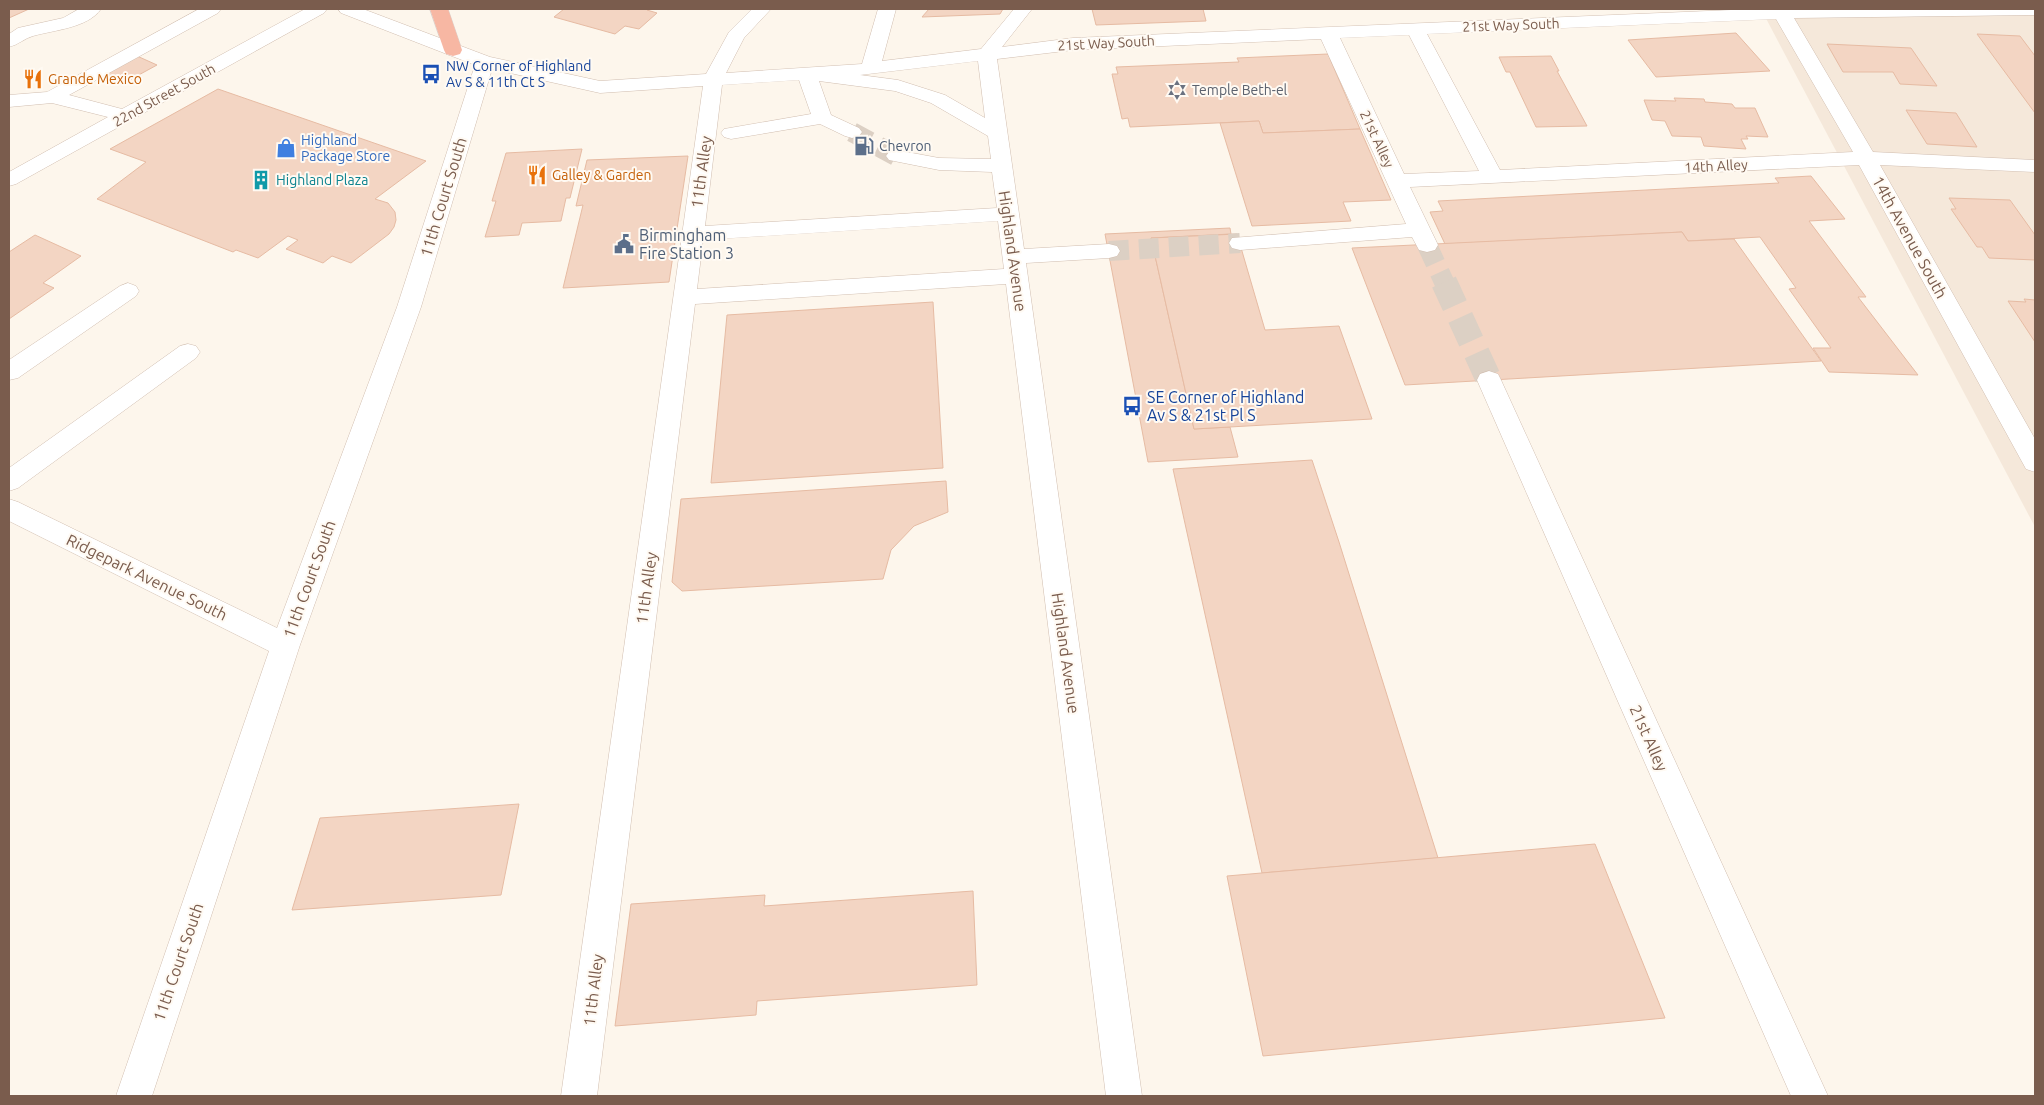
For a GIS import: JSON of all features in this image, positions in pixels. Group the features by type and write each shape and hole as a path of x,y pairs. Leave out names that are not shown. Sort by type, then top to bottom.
{"highway":[{"path":"439,9 453,50"}],"street":[{"path":"9,41 25,32 69,22 92,9"},
{"path":"52,97 212,9"},
{"name":"22nd Street South","path":"9,180 318,9"},
{"path":"347,9 485,62 600,87 870,69 987,54 1023,9"},
{"name":"11th Alley","path":"579,1096 713,80 736,36 762,9"},
{"path":"870,69 887,9"},
{"name":"21st Way South","path":"987,54 1073,44 1415,29 1782,14 2035,10"},
{"name":"14th Avenue South","path":"1782,14 1866,158 2035,462"},
{"path":"1415,29 1493,177"},
{"name":"21st Alley","path":"1240,243 1424,237 1328,33"},
{"name":"Highland Avenue","path":"987,54 1124,1096"},
{"name":"11th Court South","path":"134,1096 285,645 409,307 485,62"},
{"path":"807,74 898,86 938,99 997,133"},
{"path":"807,74 822,118"},
{"path":"9,102 52,97 126,116"},
{"path":"731,133 822,118 852,132"},
{"path":"896,156 938,164 1002,166"},
{"name":"14th Alley","path":"1397,181 1866,158 2035,166"},
{"path":"692,234 1008,214"},
{"path":"684,297 1015,266 1109,251"},
{"path":"9,372 128,291"},
{"path":"9,481 188,352"},
{"name":"21st Alley","path":"1489,380 1810,1096"},
{"name":"Ridgepark Avenue South","path":"9,509 285,645"}],"shaded area":[{"path":"1761,9 2035,9 2035,527"}],"building":[{"path":"9,9 29,9 9,18"},
{"path":"564,9 649,9 647,10 657,13 639,29 625,26 615,34 554,17"},
{"path":"929,9 1003,9 1000,14 922,17"},
{"path":"1092,9 1203,9 1206,21 1096,25"},
{"path":"1736,33 1770,71 1656,77 1628,40"},
{"path":"1977,34 2020,36 2035,56 2035,113"},
{"path":"1827,44 1911,48 1937,86 1900,84 1893,72 1843,72"},
{"path":"1328,54 1360,129 1263,133 1259,121 1130,127 1128,118 1122,119 1112,74 1118,74 1116,67 1239,62 1237,58"},
{"path":"137,56 157,65 124,83 104,73"},
{"path":"1551,56 1559,71 1557,71 1587,126 1536,127 1510,72 1506,72 1499,57"},
{"name":"Highland Plaza","path":"218,89 426,161 375,199 388,203 395,212 396,220 389,234 351,263 332,256 323,263 286,249 298,240 288,236 258,258 236,250 233,252 97,199 146,162 110,149"},
{"path":"1674,98 1704,99 1705,102 1732,104 1735,108 1755,108 1768,137 1746,136 1748,139 1741,139 1746,149 1704,146 1701,137 1672,136 1665,121 1652,120 1644,100 1676,101"},
{"path":"1906,110 1956,113 1977,147 1927,144"},
{"path":"1259,121 1263,133 1360,129 1391,200 1343,202 1351,221 1252,226 1220,123"},
{"name":"Galley & Garden","path":"582,149 570,198 566,198 561,221 522,223 519,235 485,237 496,201 492,201 506,153"},
{"name":"Birmingham Fire Station 3","path":"688,156 669,282 563,288 583,205 576,206 587,160"},
{"path":"1811,176 1845,219 1809,221 1866,297 1858,297 1918,375 1829,372 1813,348 1831,348 1789,289 1796,288 1760,237 1688,241 1682,232 1445,244 1430,212 1443,211 1438,201 1779,183 1775,178"},
{"path":"1949,198 2010,200 2035,235 2035,260 1989,258 1982,247 1977,247 1951,209 1956,209"},
{"path":"1230,228 1231,234 1151,238 1194,429 1230,427 1238,457 1148,462 1105,234"},
{"path":"1682,232 1688,241 1734,239 1821,361 1405,385 1352,248"},
{"path":"1237,234 1265,330 1339,326 1372,419 1194,429 1151,238"},
{"path":"35,235 81,256 43,283 54,288 9,319 9,252"},
{"path":"2024,299 2035,300 2035,342 2008,301 2026,302"},
{"path":"933,302 943,468 711,483 727,315"},
{"path":"1312,460 1438,858 1262,873 1173,469"},
{"path":"946,481 948,512 914,526 891,550 883,579 682,591 672,582 681,499"},
{"path":"519,804 501,895 292,910 320,818"},
{"path":"1595,844 1665,1018 1263,1056 1227,876"},
{"path":"973,891 977,985 757,1001 756,1015 615,1026 631,904 765,895 764,906"}],"tunnel":[{"path":"852,132 896,156"},
{"path":"1109,251 1240,243"},
{"path":"1427,245 1445,284"},
{"path":"1444,282 1489,380"}],"place":[{"name":"NW Corner of Highland Av S & 11th Ct S","path":"431,74"},
{"name":"Grande Mexico","path":"33,79"},
{"name":"Temple Beth-el","path":"1177,90"},
{"name":"Chevron","path":"864,146"},
{"name":"Highland Package Store","path":"286,148"},
{"name":"Galley & Garden","path":"537,175"},
{"name":"Highland Plaza","path":"261,180"},
{"name":"Birmingham Fire Station 3","path":"624,244"},
{"name":"SE Corner of Highland Av S & 21st Pl S","path":"1132,406"}]}
